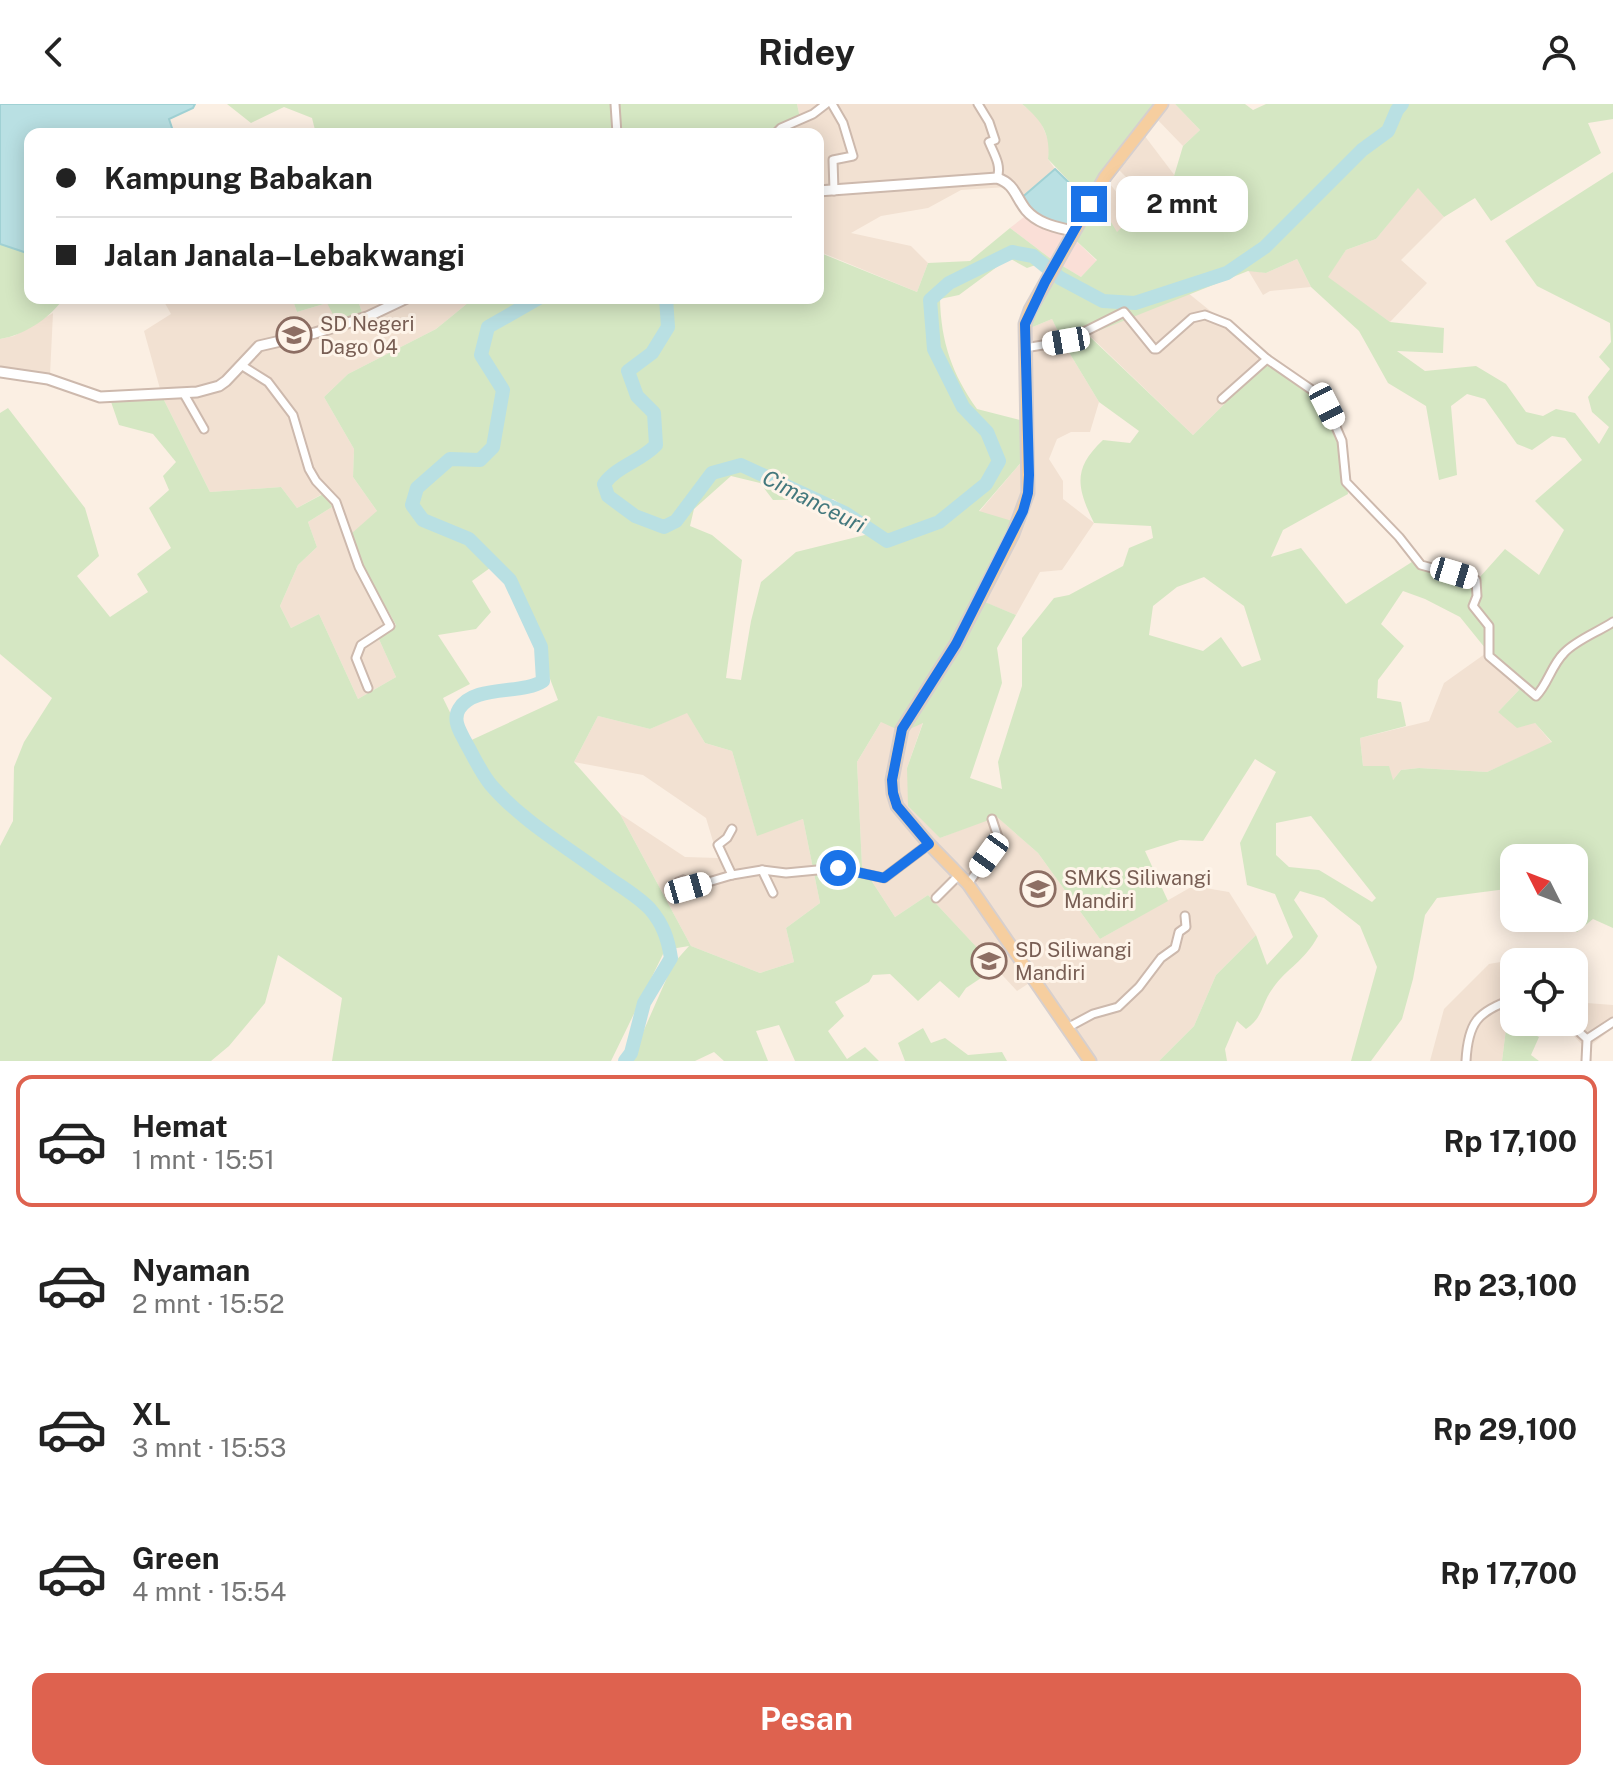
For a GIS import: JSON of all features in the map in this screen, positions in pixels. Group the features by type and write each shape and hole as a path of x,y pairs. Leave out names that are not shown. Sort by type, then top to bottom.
{"main road":[{"path":"1090,1061 963,880 897,806 892,780 902,729 956,644 1023,511 1029,475 1025,324 1072,231 1105,177 1162,104"}],"street":[{"path":"615,104 617,128"},
{"path":"781,128 829,104 843,123 853,156 833,160 834,191"},
{"path":"978,104 995,140 989,142 997,161 997,178"},
{"path":"824,191 997,178 1014,188 1027,211 1045,224 1072,231"},
{"path":"0,372 48,379 100,397 184,394 219,386 259,346 367,317 394,304"},
{"path":"1025,348 1066,341 1124,312 1150,347 1157,349 1192,318 1205,315 1228,324 1267,359 1312,390 1327,406 1342,441 1346,482 1399,537 1421,565 1476,580 1477,596 1473,606 1489,626 1489,656 1536,696 1544,688 1548,674 1564,652 1613,622"},
{"path":"1222,399 1267,359"},
{"path":"241,365 268,382 293,415 309,469 336,502 359,567 390,626 361,645 356,658 368,688"},
{"path":"184,394 204,429"},
{"path":"936,898 963,880 999,840 992,819"},
{"path":"732,829 718,845 732,875"},
{"path":"678,882 683,880 688,888 762,870 786,873 838,868 884,878 929,844"},
{"path":"762,870 773,893"},
{"path":"1175,948 1179,932 1186,927 1185,916"},
{"path":"1067,1028 1093,1014 1118,1007 1139,987 1161,958 1186,944"},
{"path":"1466,1061 1470,1029 1479,1016 1500,1006"},
{"path":"1587,1039 1613,1022"},
{"path":"1584,1036 1587,1039"},
{"path":"1586,1061 1587,1039"}],"shaded area":[{"path":"797,104 1022,104 1039,118 1050,144 1048,159 1055,169 1019,200 1007,187 961,190 928,208 881,216 851,233 911,246 928,263 917,292 824,253 824,128 788,128 800,118"},
{"path":"1163,104 1175,104 1200,130 1183,146 1154,116"},
{"path":"1141,131 1175,176 1150,201 1114,165"},
{"path":"1105,178 1136,216 1117,233 1093,194"},
{"path":"1418,187 1444,217 1401,260 1427,283 1390,322 1327,277 1346,250 1376,239"},
{"path":"1029,213 1070,235 1097,261 1081,277 1051,259 1010,228"},
{"path":"1297,259 1311,287 1270,291 1263,295 1248,270 1266,273"},
{"path":"1188,293 1270,359 1193,435 1088,334"},
{"path":"165,304 294,304 297,312 330,304 363,315 359,304 467,304 436,329 348,374 324,397 354,449 353,477 377,511 358,558 396,626 378,637 396,677 358,699 319,614 291,628 280,606 298,565 317,547 308,522 332,507 324,493 297,508 281,487 210,492 162,396 144,331 171,314"},
{"path":"53,313 50,375 0,375 0,339 14,336"},
{"path":"1052,319 1099,402 1090,432 1071,432 1057,439 1049,459 1063,481 1063,499 1094,523 1062,570 1040,572 1016,615 984,602 979,512 1030,452 1023,331"},
{"path":"1489,651 1519,690 1498,712 1535,723 1552,743 1487,772 1419,768 1401,770 1393,780 1363,766 1360,738 1429,721 1444,683"},
{"path":"687,712 705,743 732,751 757,835 803,819 820,903 786,928 794,962 760,973 691,946 620,814 685,857 718,858 706,818 643,775 574,762 598,716 650,729"},
{"path":"881,722 923,722 907,768 940,838 996,816 1038,853 1100,939 1193,886 1229,892 1256,935 1216,975 1194,1026 1159,1061 1091,1061 1037,978 1017,991 928,895 895,917 862,866 857,762"},
{"path":"1500,962 1500,1036 1505,1036 1502,1061 1430,1061 1444,1009 1489,964"},
{"path":"1588,1003 1613,1005 1613,1028 1586,1049 1574,1036 1588,1036"}],"green space":[{"path":"227,104 797,104 800,118 788,128 314,128 312,118 284,107 251,123"},
{"path":"1022,104 1163,104 1094,194 1117,232 1174,176 1183,146 1200,130 1175,104 1245,104 1253,110 1266,104 1613,104 1613,119 1588,123 1601,153 1491,221 1475,198 1444,217 1418,188 1376,239 1346,250 1328,277 1390,322 1444,328 1443,353 1397,351 1425,371 1476,366 1506,384 1526,412 1543,416 1556,409 1575,413 1599,444 1609,427 1592,412 1588,397 1610,369 1599,357 1611,342 1610,323 1537,286 1505,241 1613,172 1613,928 1593,919 1588,923 1588,844 1500,844 1500,890 1437,898 1425,915 1402,1019 1371,1061 1351,1061 1377,967 1360,926 1324,898 1300,891 1294,900 1318,936 1273,988 1252,1024 1246,1029 1237,1021 1225,1049 1227,1061 1159,1061 1194,1026 1216,975 1256,935 1267,965 1293,937 1275,894 1247,885 1240,843 1276,772 1255,759 1203,841 1180,840 1145,851 1168,901 1100,939 1038,853 997,817 940,838 908,806 907,768 923,723 903,732 881,722 857,762 862,866 895,917 928,895 996,968 966,988 959,998 940,981 918,1001 890,974 873,975 869,982 835,1002 844,1016 828,1031 847,1059 865,1047 879,1061 795,1061 779,1025 756,1031 768,1061 724,1061 714,1052 695,1061 624,1061 636,1048 673,964 689,946 665,950 611,1061 332,1061 342,998 278,955 265,1003 229,1046 211,1061 0,1061 0,846 13,821 14,767 24,742 52,698 0,654 0,413 8,408 85,508 99,556 77,576 110,617 148,592 137,574 171,548 149,508 169,490 163,476 176,462 153,434 119,425 109,396 162,396 210,492 281,487 297,508 325,493 332,507 308,522 317,547 298,565 280,606 291,628 319,614 358,699 396,677 378,637 396,625 358,558 352,533 377,511 353,477 354,449 324,397 348,374 436,329 467,304 824,304 824,254 917,292 928,263 970,261 1010,228 1081,277 1097,260 1070,235 1088,201 1048,159 1046,134","holes":["1009,258 1027,268 1050,260 1023,331 1052,319 1099,402 1139,431 1130,443 1103,440 1086,460 1080,479 1081,489 1094,523 1151,526 1153,538 1129,548 1123,566 1069,595 1054,598 1022,638 1022,686 998,762 1002,789 970,778 1002,683 997,648 1016,615 985,602 1022,524 979,511 1030,452 1024,421 977,409 968,396 946,343 940,299 959,295","1297,259 1311,287 1359,331 1388,383 1426,406 1439,480 1457,475 1451,406 1467,394 1485,399 1517,444 1532,450 1552,436 1565,438 1582,460 1535,501 1564,530 1539,575 1505,549 1479,578 1415,560 1346,604 1301,548 1271,557 1283,530 1348,494 1342,438 1303,385 1270,359 1193,435 1088,335 1248,271 1266,273","731,476 760,483 773,500 833,499 881,531 796,552 761,582 741,680 726,678 742,560 712,535 690,526 694,509","490,568 512,578 558,700 465,743 443,698 470,684 438,635 476,629 491,612 472,581","1204,577 1244,606 1261,660 1242,667 1221,637 1203,651 1149,635 1153,606 1177,587","1403,591 1460,617 1519,690 1498,712 1517,728 1535,723 1552,742 1487,772 1419,768 1401,770 1393,780 1389,766 1363,766 1360,738 1406,726 1401,702 1377,698 1378,680 1404,646 1381,624","687,713 705,743 732,751 757,836 803,819 820,903 786,928 794,962 760,973 691,946 620,814 574,762 598,716 650,729","1311,816 1376,898 1372,902 1319,870 1289,867 1276,855 1276,823"]},
{"path":"0,244 24,252 24,304 59,304 36,324 19,334 0,339"},
{"path":"294,304 324,304 297,312"},
{"path":"328,304 359,304 363,315 338,324"},
{"path":"923,1028 931,1043 945,1038 968,1055 1002,1052 1007,1061 905,1061 898,1043"},
{"path":"1505,1036 1539,1037 1531,1055 1539,1061 1502,1061"}],"water":[{"path":"0,104 195,104 193,108 169,119 172,128 24,128 24,252 0,244"},
{"path":"1055,169 1088,201 1073,227 1049,227 1019,200"}],"waterway":[{"name":"Cimanceuri","path":"666,304 668,327 652,353 628,371 637,396 654,413 656,445 609,478 604,484 608,496 635,516 664,527 676,521 712,473 741,465 845,513 887,541 939,522 986,484 999,461 987,432 963,407 934,349 930,300 949,283 1012,252 1033,256 1060,278 1103,301 1135,303 1227,273 1265,247 1362,150 1388,131 1402,104"},
{"name":"Cimanceuri","path":"528,304 488,327 481,355 503,390 493,447 480,460 450,459 417,488 412,505 423,520 469,539 510,580 541,647 543,681 523,688 476,696 466,701 457,713 458,727 481,770 503,798 531,822 645,904 664,932 671,958 644,1003 631,1053 625,1061"}],"place":[{"name":"SD Negeri Dago 04","path":"294,335"},
{"name":"SMKS Siliwangi Mandiri","path":"1038,889"},
{"name":"SD Siliwangi Mandiri","path":"989,961"}],"route":[{"path":"838,868 884,878 929,844 897,806 893,793 892,780 902,729 956,644 1023,511 1029,475 1025,324 1089,204"}]}
